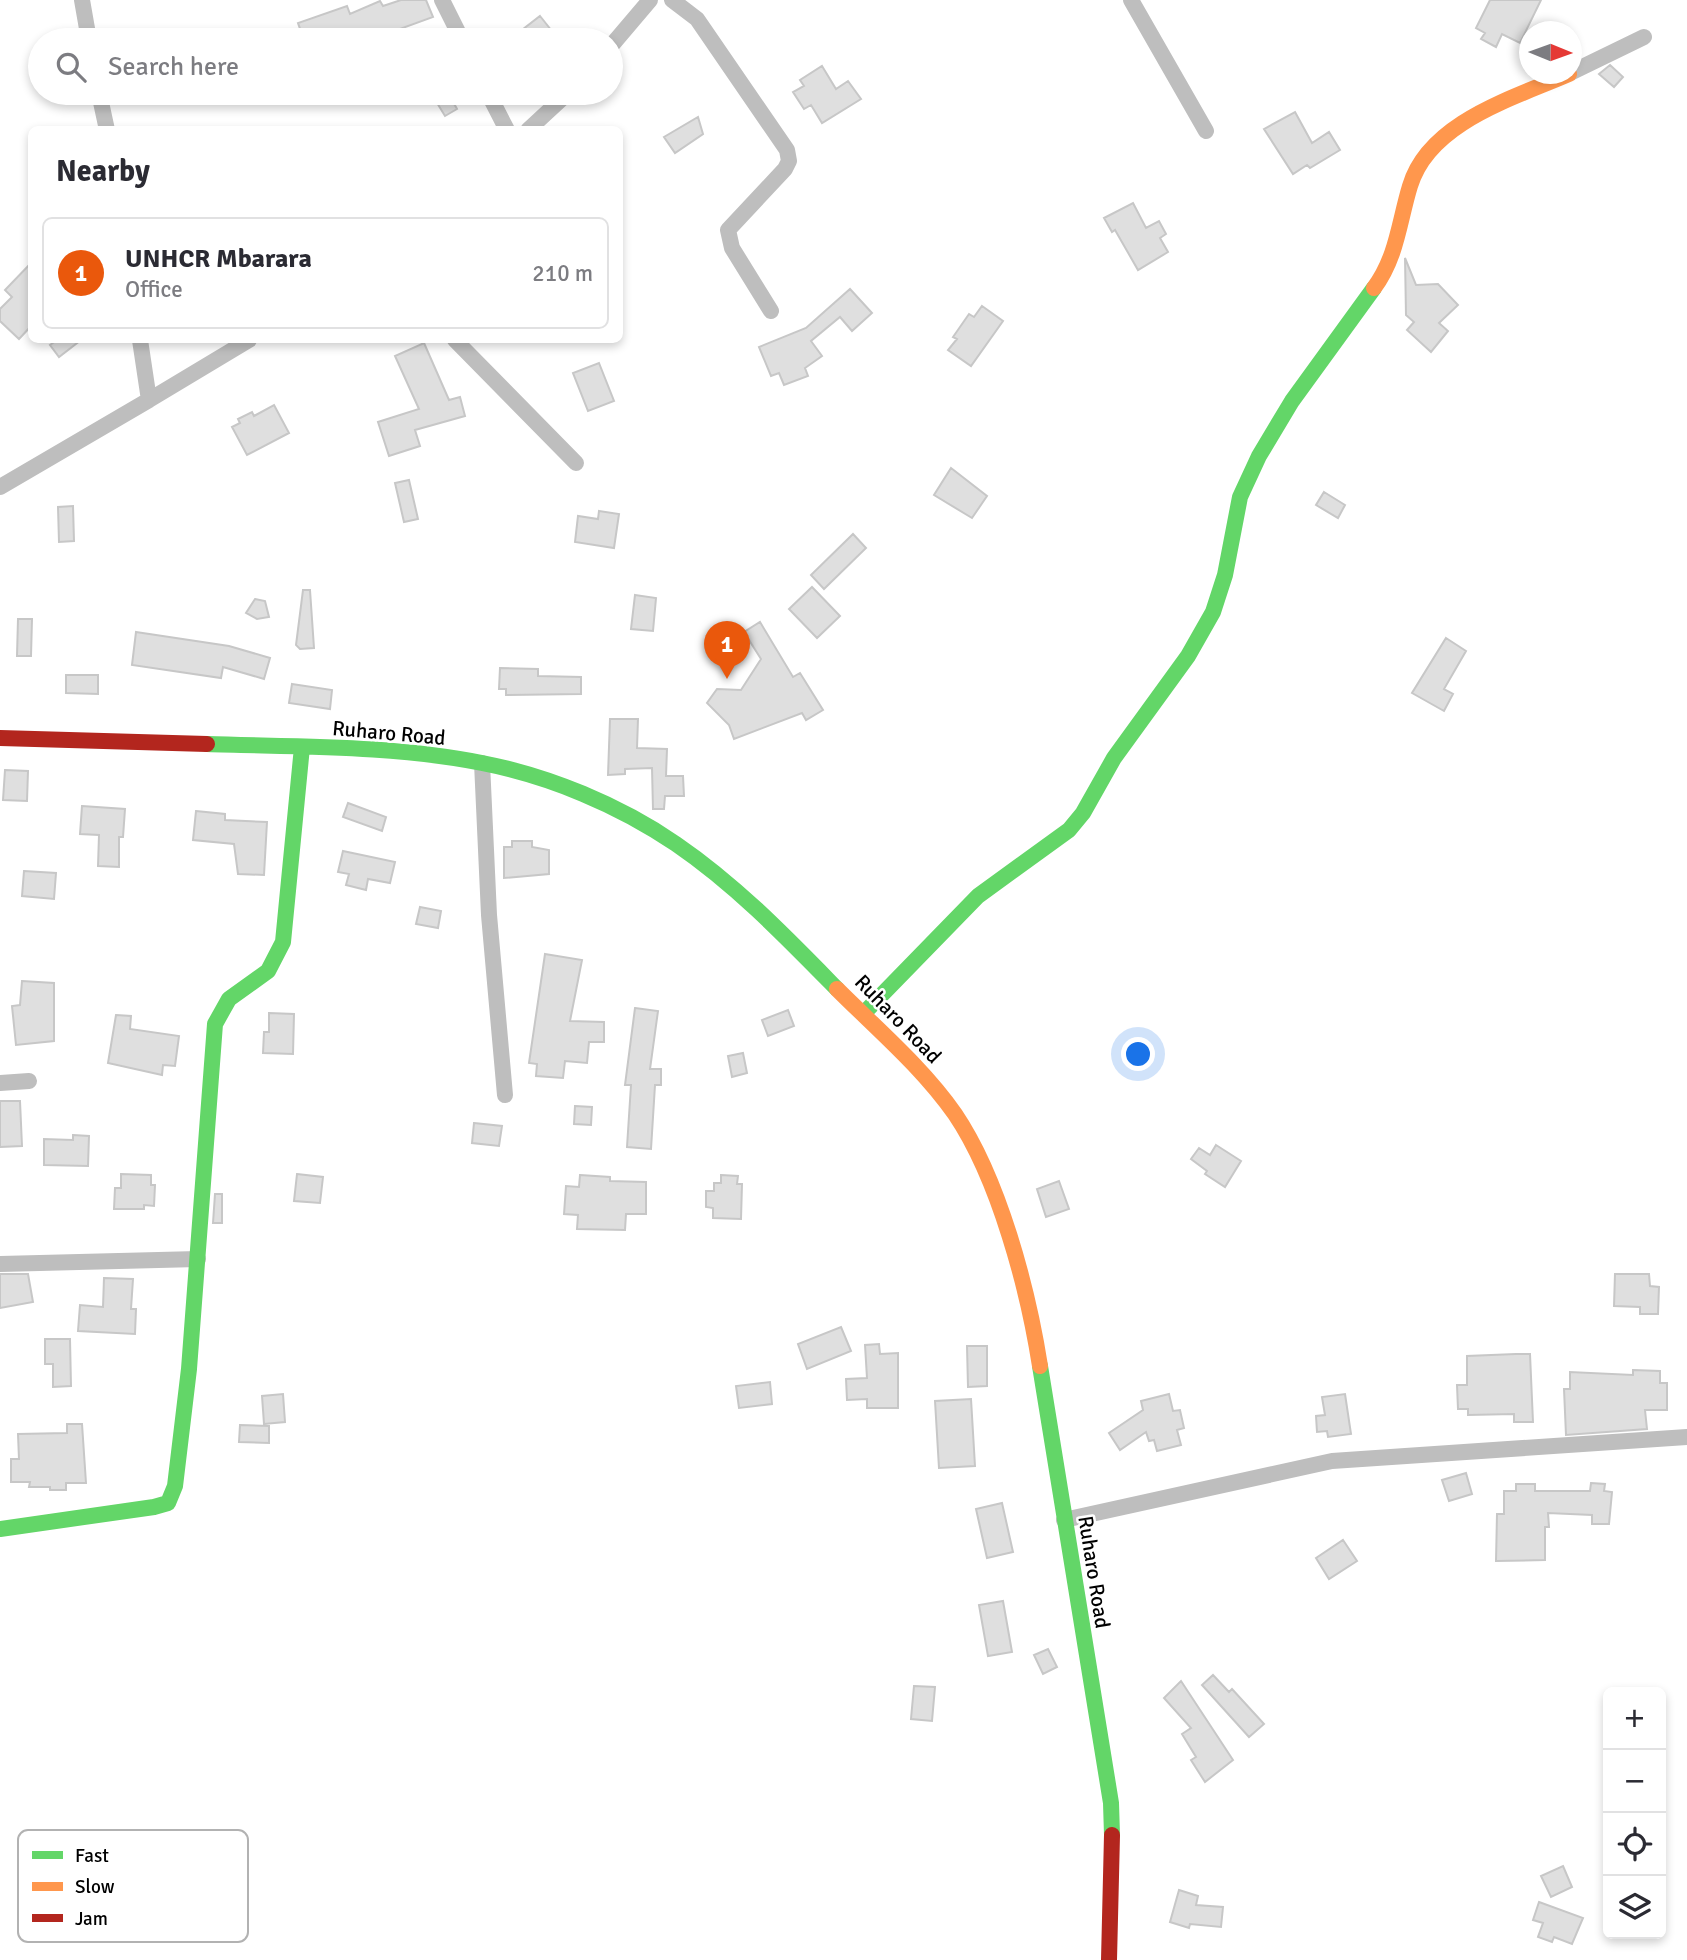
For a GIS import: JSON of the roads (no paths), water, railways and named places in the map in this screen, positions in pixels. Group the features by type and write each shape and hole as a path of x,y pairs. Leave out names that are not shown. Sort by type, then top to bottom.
{"street":[{"path":"82,0 87,28"},
{"path":"442,0 456,28"},
{"path":"623,32 650,0"},
{"path":"673,0 696,19 787,150 789,161 785,169 728,230 732,248 771,311"},
{"path":"1131,0 1206,131"},
{"path":"1582,67 1644,37"},
{"path":"864,1013 978,897 1069,830 1081,817 1113,761 1193,649 1221,590 1234,514 1245,483 1291,404 1386,272 1397,249 1412,178 1422,156 1447,133 1547,84"},
{"path":"102,105 106,126"},
{"path":"494,105 505,126"},
{"path":"532,126 555,105"},
{"path":"140,343 149,400"},
{"path":"0,487 244,343"},
{"path":"458,343 576,463"},
{"name":"Ruharo Road","path":"0,738 302,747 404,754 482,763 578,792 622,811 676,844 762,914 864,1013 927,1079 980,1154 1030,1304 1111,1803 1113,1884 1109,1960"},
{"path":"0,1529 168,1503 179,1469 216,1017 228,997 268,971 280,950 286,930 302,747"},
{"path":"482,763 489,915 505,1095"},
{"path":"0,1083 29,1081"},
{"path":"0,1264 198,1259"},
{"path":"1064,1520 1332,1461 1687,1437"}],"place":[{"name":"UNHCR Mbarara","path":"727,679"}]}
